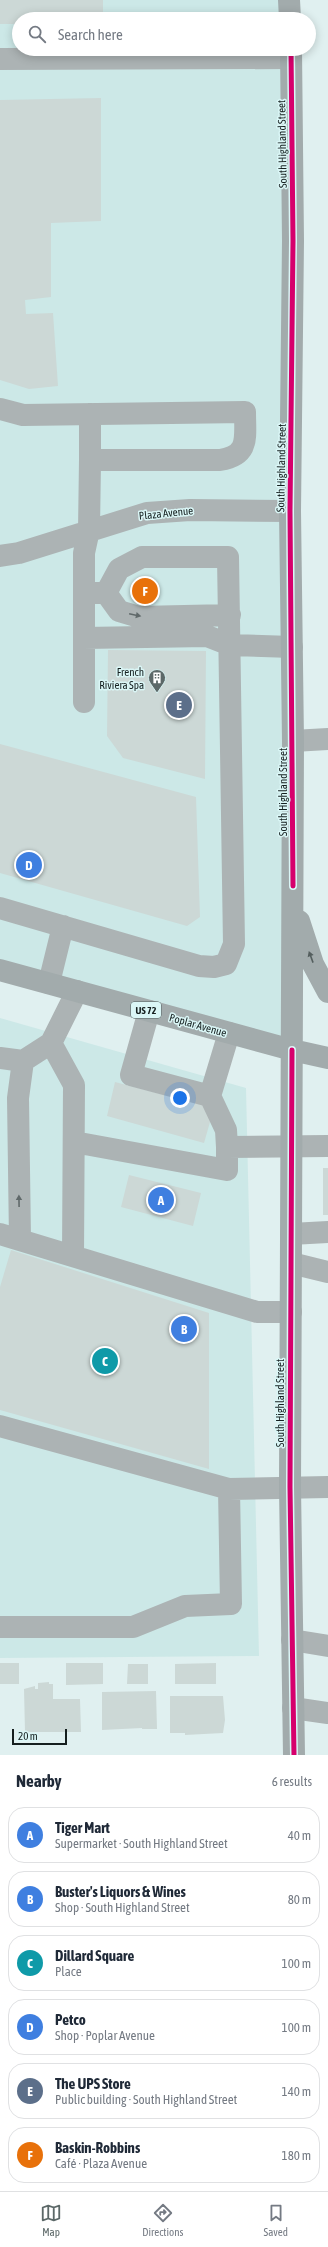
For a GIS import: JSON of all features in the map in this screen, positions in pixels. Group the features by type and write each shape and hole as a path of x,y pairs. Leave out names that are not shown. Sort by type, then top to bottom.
{"main road":[{"path":"290,0 290,12"},
{"name":"South Highland Street","path":"291,56 293,241 290,510 293,741 290,1487 294,1755"},
{"path":"292,886 304,940 328,992"},
{"name":"Poplar Avenue","path":"0,970 292,1050 328,1058"}],"street":[{"path":"0,59 175,56"},
{"path":"0,409 23,415 245,412 245,436 242,451 234,458 220,460 90,460"},
{"path":"84,702 84,553 89,530 90,414"},
{"name":"Plaza Avenue","path":"0,556 19,553 147,513 190,510 290,510"},
{"path":"0,908 199,966 214,967 226,964 229,959 234,944 228,557 142,557 119,569 106,593"},
{"path":"84,594 106,593"},
{"path":"106,593 119,611 139,617 230,615"},
{"path":"84,638 207,636 230,645 292,647"},
{"path":"293,741 328,739"},
{"path":"49,984 63,926"},
{"path":"0,1058 23,1061 51,1043 77,991"},
{"path":"149,1011 132,1075 210,1096"},
{"path":"74,1142 227,1170 226,1130 210,1096 229,1033"},
{"path":"51,1043 74,1085 73,1256"},
{"path":"23,1061 18,1098 10,1237 257,1312 291,1312"},
{"path":"227,1148 292,1148 328,1146"},
{"path":"291,1234 328,1232"},
{"path":"291,1262 328,1272"},
{"path":"0,1426 229,1489 328,1487"},
{"path":"0,1627 133,1627 185,1606 231,1604 229,1489"},
{"path":"292,1640 328,1646"},
{"path":"293,1708 328,1713"}],"shaded area":[{"path":"0,0 290,0 290,12 12,12 12,56 291,56 292,1050 0,970"},
{"path":"0,1018 246,1088 259,1656 0,1658"}],"building":[{"path":"0,0 103,0 103,12 12,12 12,24 0,24"},
{"path":"101,98 101,221 51,223 51,297 25,300 26,314 53,313 58,386 29,389 0,380 0,100"},
{"name":"French Riviera Spa","path":"108,650 206,651 205,779 123,758 107,736"},
{"path":"0,744 196,797 200,917 187,926 0,873"},
{"path":"115,1082 214,1108 204,1143 107,1116"},
{"path":"323,1168 328,1168 328,1215 323,1215"},
{"path":"129,1175 201,1193 193,1226 121,1207"},
{"path":"11,1250 209,1313 209,1469 0,1410 0,1287"},
{"path":"0,1663 19,1663 19,1684 0,1684"},
{"path":"66,1663 103,1663 103,1684 66,1685"},
{"path":"216,1663 216,1684 175,1684 175,1664"},
{"path":"128,1664 148,1664 148,1684 127,1684"},
{"path":"49,1682 49,1684 53,1684 53,1699 80,1699 81,1732 25,1732 24,1689 35,1686 35,1689 38,1689 38,1683"},
{"path":"156,1691 157,1729 142,1728 102,1730 102,1692"},
{"path":"170,1696 223,1696 225,1720 223,1733 185,1735 185,1733 170,1733"}],"cycle path":[{"path":"291,56 293,241 290,511 293,886"},
{"path":"292,1050 290,1487 294,1755"}],"place":[{"name":"Baskin-Robbins","path":"145,591"},
{"name":"French Riviera Spa","path":"157,693"},
{"name":"The UPS Store","path":"179,705"},
{"name":"Petco","path":"29,865"},
{"name":"Tiger Mart","path":"161,1200"},
{"name":"Buster's Liquors & Wines","path":"184,1329"},
{"name":"Dillard Square","path":"105,1361"}]}
